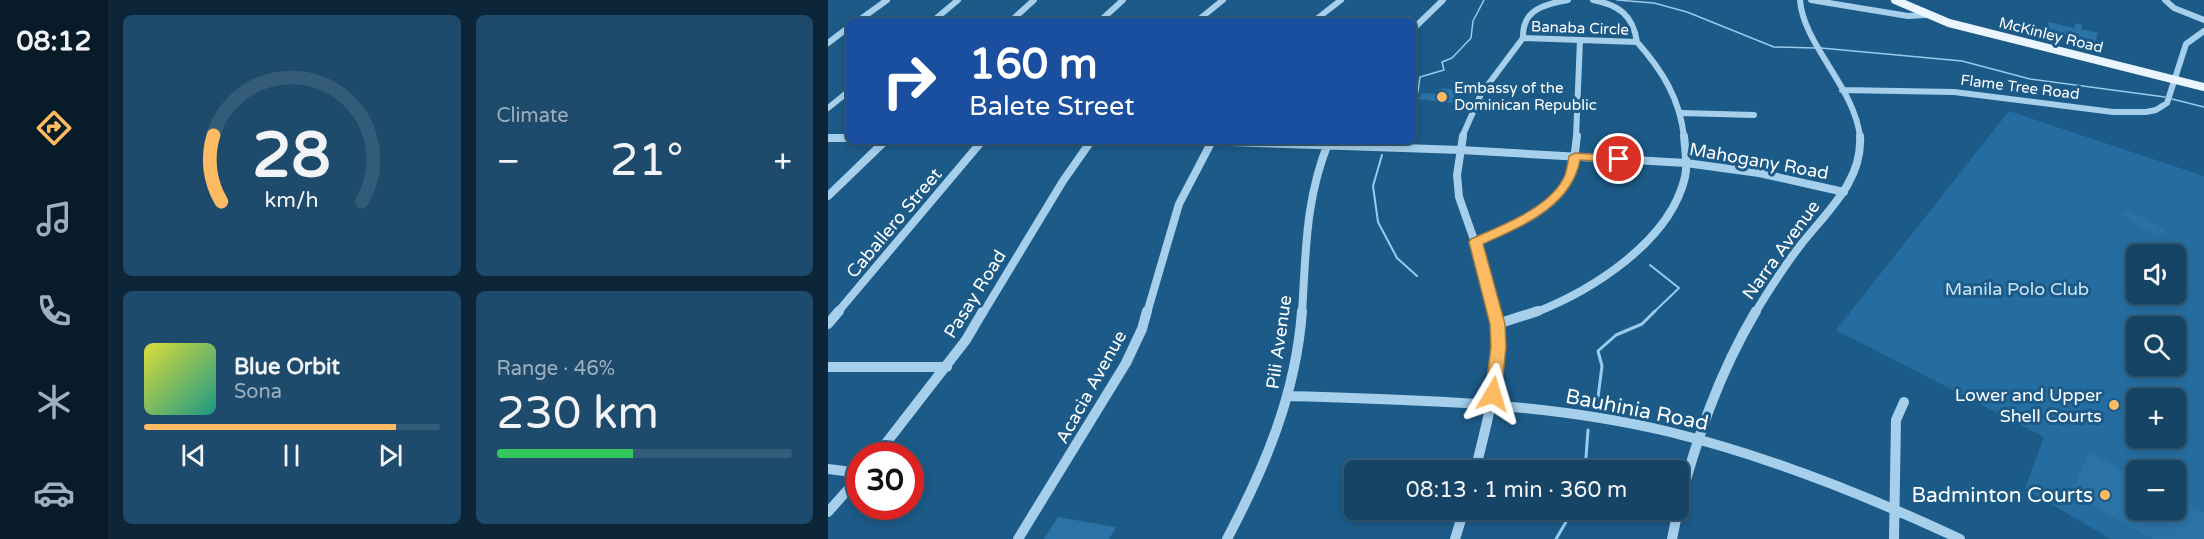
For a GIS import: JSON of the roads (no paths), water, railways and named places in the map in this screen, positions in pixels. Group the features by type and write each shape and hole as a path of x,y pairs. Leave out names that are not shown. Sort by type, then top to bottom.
{"main road":[{"name":"McKinley Road","path":"1895,0 1949,23 2204,87"}],"street":[{"path":"862,18 887,0"},
{"path":"937,18 958,0"},
{"path":"1014,18 1034,0"},
{"path":"1103,18 1123,0"},
{"path":"1201,18 1223,0"},
{"path":"1318,18 1341,0"},
{"path":"1416,26 1443,0"},
{"name":"Banaba Circle","path":"1568,0 1543,6 1531,12 1523,25 1523,38 1637,42 1635,26 1627,13 1608,3 1593,0"},
{"name":"Narra Avenue","path":"1689,473 1716,390 1751,320 1800,245 1844,192 1859,161 1861,144 1857,126 1842,90 1803,15 1800,0"},
{"path":"1803,15 1808,9 1809,0 1901,15 1917,17 1926,15"},
{"path":"2165,0 2174,8 2204,20"},
{"path":"1901,15 1915,13 1915,10"},
{"path":"828,43 846,29"},
{"path":"2175,80 2179,60 2186,44 2204,31"},
{"path":"1477,460 1491,406 1497,370 1497,324 1475,242 1459,196 1458,164 1470,112 1489,79 1523,38"},
{"path":"1475,242 1520,222 1550,202 1571,176 1575,156 1580,40"},
{"path":"1497,324 1525,318 1547,309 1596,283 1653,235 1679,192 1685,176 1686,163 1682,113 1668,82 1654,60 1637,42"},
{"name":"Flame Tree Road","path":"1842,90 1954,93 2136,113 2162,107 2170,98 2175,80"},
{"path":"828,108 846,93"},
{"path":"1682,113 1754,115"},
{"path":"828,138 846,138"},
{"path":"828,196 882,144"},
{"name":"Caballero Street","path":"828,324 979,144"},
{"name":"Pasay Road","path":"887,442 947,367 992,300 1063,181 1089,144"},
{"name":"Acacia Avenue","path":"1018,539 1126,363 1142,329 1179,204 1210,144"},
{"name":"Pili Avenue","path":"1227,539 1260,469 1290,396 1302,313 1309,200 1328,144"},
{"name":"Mahogany Road","path":"1347,144 1686,163 1749,171 1844,192"},
{"path":"828,367 947,367"},
{"name":"Bauhinia Road","path":"1290,396 1368,398 1491,406 1627,423 1699,440 1795,471 1895,508 1960,539"},
{"path":"1894,539 1896,420 1904,402"},
{"path":"828,469 846,472"},
{"path":"828,512 846,491"},
{"path":"1455,539 1461,520"},
{"name":"Narra Avenue","path":"1672,539 1676,520"}],"waterway":[{"path":"1416,93 1420,77 1444,70 1442,62 1452,58 1471,38 1473,21 1484,0"},
{"path":"1617,0 1654,3 1687,12 1774,47 1815,48"},
{"path":"1821,48 1962,61 2030,79 2165,97"},
{"path":"2172,99 2204,107"},
{"path":"1382,155 1373,186 1378,222 1397,258 1417,276"},
{"path":"1650,265 1679,288 1653,313"},
{"path":"1597,405 1602,366 1598,351 1616,335 1642,324 1653,313"},
{"path":"1586,460 1588,430"},
{"path":"1556,539 1567,520"}],"place":[{"name":"Embassy of the Dominican Republic","path":"1442,97"},
{"name":"Lower and Upper Shell Courts","path":"2114,405"},
{"name":"Badminton Courts","path":"2105,495"}],"park label":[{"name":"Manila Polo Club","path":"2017,289"}]}
